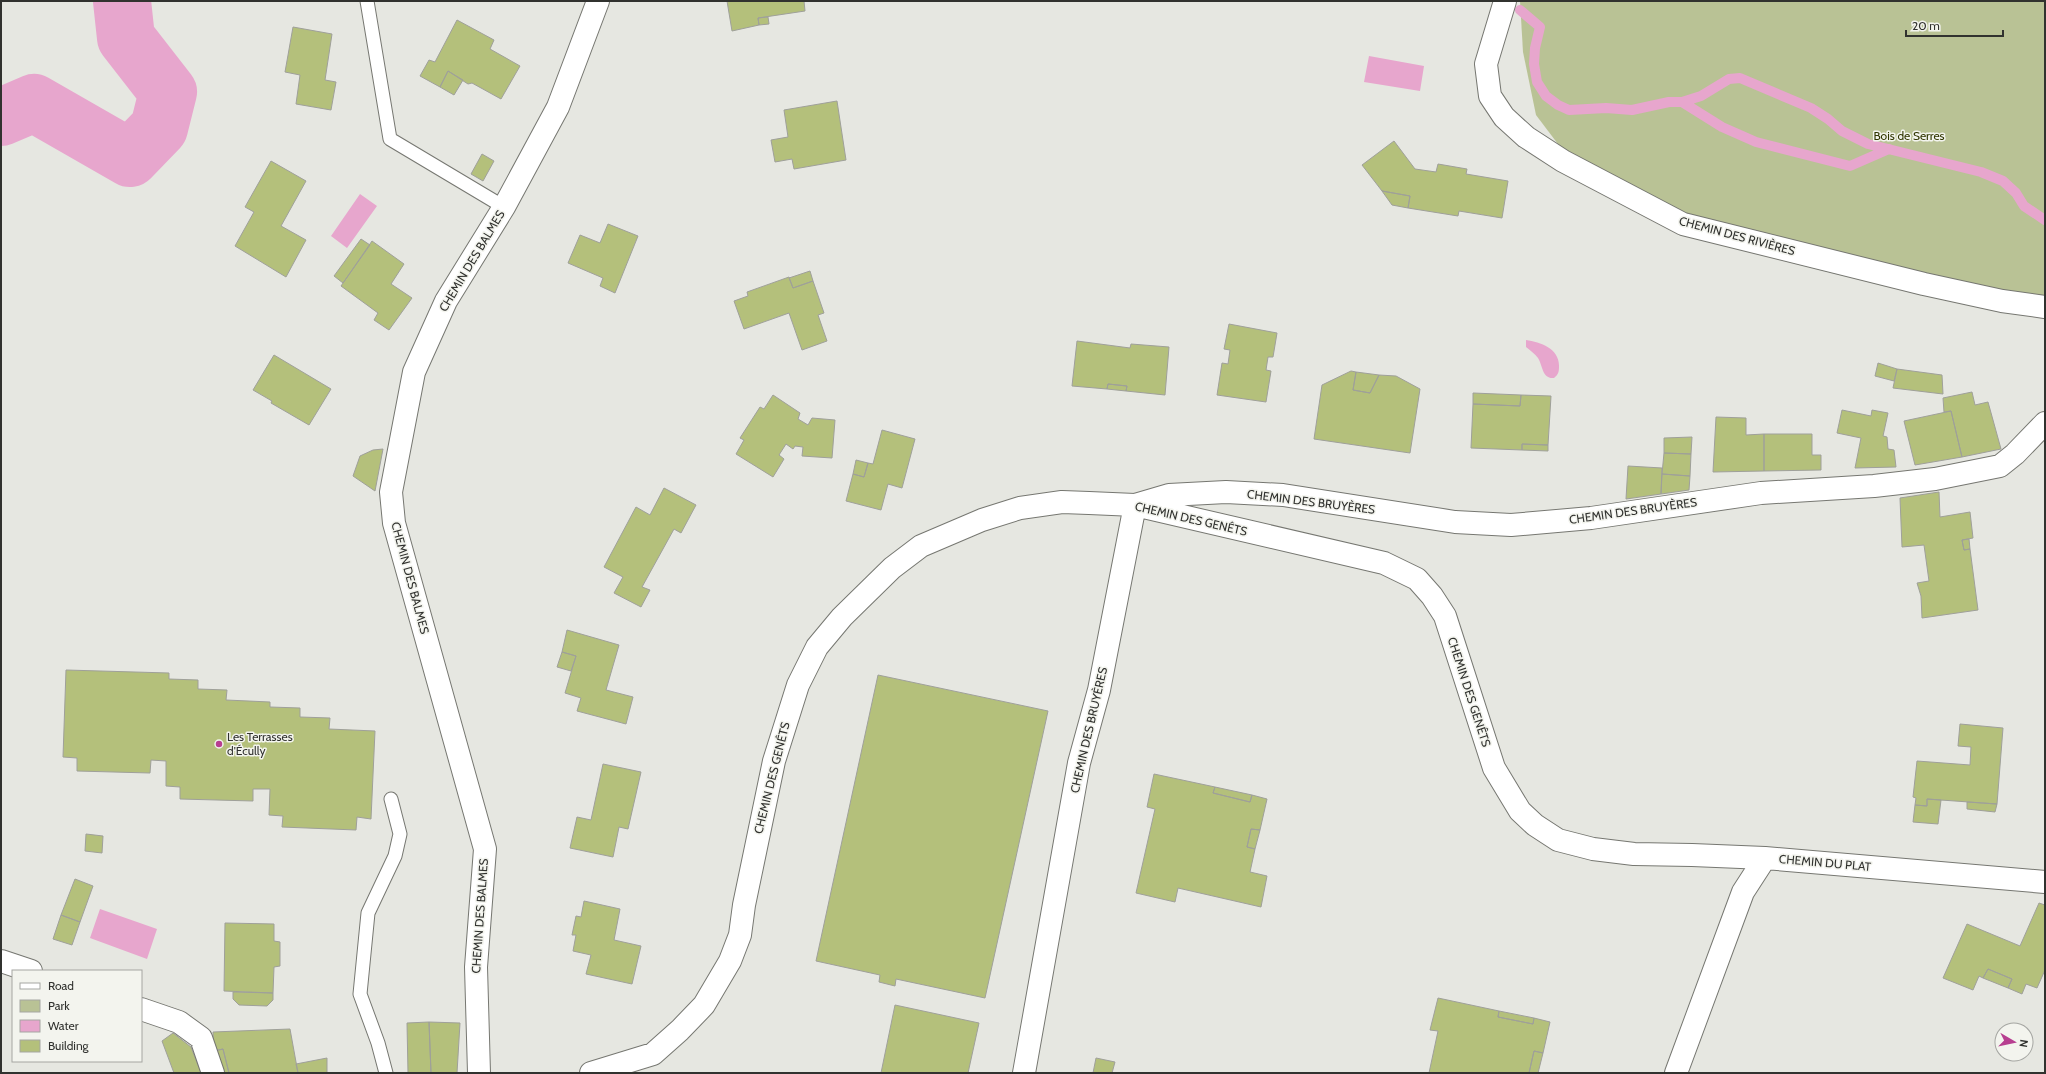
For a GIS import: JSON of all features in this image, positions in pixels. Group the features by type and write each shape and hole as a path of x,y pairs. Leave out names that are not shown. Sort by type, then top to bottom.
{"street":[{"name":"CHEMIN DES BALMES","path":"479,1073 476,967 485,849 394,523 391,492 414,372 446,301 504,206 558,107 598,1"},
{"name":"CHEMIN DES RIVIÈRES","path":"1505,1 1486,64 1490,96 1504,117 1526,137 1562,161 1683,224 1924,284 2002,301 2045,307"},
{"name":"CHEMIN DES BRUYÈRES","path":"1024,1073 1079,763 1099,690 1135,505 1169,495 1226,492 1283,495 1456,522 1511,525 1591,518 1761,493 1874,486 1949,476 2000,466 2015,454 2045,422"},
{"name":"CHEMIN DES GENÊTS","path":"591,1073 653,1054 680,1030 704,1005 730,961 740,935 764,805 774,761 785,722 798,685 817,647 842,618 892,568 921,546 982,520 1020,508 1062,502 1135,505 1384,564 1417,579 1432,596 1445,616 1494,768 1520,811 1535,825 1558,840 1593,849 1634,854 1692,854 1765,858"},
{"name":"CHEMIN DU PLAT","path":"1676,1073 1743,892 1765,858 2045,882"},
{"path":"1,961 28,970"},
{"path":"142,1009 179,1022 201,1038 213,1073"}],"lane":[{"path":"367,1 390,139 504,206"},
{"path":"386,1073 378,1043 360,994 368,913 395,856 400,834 391,799"}],"green space":[{"name":"Bois de Serres","path":"1520,1 2045,1 2045,302 1687,219 1567,156 1536,115 1523,52"}],"water":[{"path":"1369,56 1424,66 1420,91 1364,82"},
{"path":"360,194 377,206 347,248 331,236"},
{"path":"1526,340 1543,345 1553,351 1556,355 1559,370 1554,378 1550,378 1545,374 1538,358 1526,347"},
{"path":"100,909 157,929 147,959 90,938"}],"building":[{"path":"727,1 804,1 805,11 758,18 759,25 732,31"},
{"path":"768,17 769,24 759,25 758,18"},
{"path":"457,20 494,40 490,49 520,66 501,99 472,83 468,84 448,71 440,87 420,76 429,60 435,62"},
{"path":"293,27 332,34 325,80 336,82 331,110 296,104 300,75 285,72"},
{"path":"448,71 463,80 454,95 440,87"},
{"path":"837,101 846,160 794,169 792,159 775,162 771,140 788,137 784,110"},
{"path":"1394,141 1415,169 1436,172 1438,164 1467,169 1466,174 1508,181 1502,218 1459,211 1458,216 1408,208 1410,196 1382,191 1362,165"},
{"path":"482,154 494,161 483,181 471,174"},
{"path":"271,161 306,181 281,226 306,240 286,277 235,246 254,212 245,207"},
{"path":"1382,191 1410,196 1408,208 1392,205"},
{"path":"608,224 638,236 615,293 600,286 603,278 568,263 580,235 600,243"},
{"path":"361,239 370,245 343,283 334,276"},
{"path":"372,241 404,264 391,284 412,298 389,330 374,320 378,313 341,286"},
{"path":"810,271 813,281 793,288 789,278"},
{"path":"789,277 793,288 813,281 824,313 818,315 827,341 802,350 789,313 744,329 734,301 748,296 747,292"},
{"path":"1229,324 1277,333 1273,357 1268,357 1266,370 1271,371 1266,402 1217,395 1222,363 1228,364 1230,350 1224,349"},
{"path":"1077,341 1130,348 1131,344 1169,347 1165,395 1126,391 1127,386 1108,384 1107,389 1072,386"},
{"path":"274,355 331,389 309,425 271,403 272,401 253,390"},
{"path":"1878,363 1897,369 1894,381 1875,376"},
{"path":"1897,369 1942,375 1943,394 1893,388"},
{"path":"1351,371 1356,372 1353,390 1370,393 1379,375 1396,376 1420,389 1410,453 1314,439 1322,385"},
{"path":"1356,372 1379,375 1370,393 1353,390"},
{"path":"1108,384 1127,386 1126,391 1107,389"},
{"path":"1972,392 1975,405 1988,402 2001,449 1962,457 1951,411 1944,412 1943,398"},
{"path":"1473,393 1521,395 1520,406 1473,404"},
{"path":"773,395 800,413 798,419 808,425 812,418 835,420 832,458 802,456 803,447 795,446 793,449 786,444 779,455 784,459 773,477 736,454 744,440 740,438 760,407 764,409"},
{"path":"1521,395 1551,396 1548,445 1522,444 1522,450 1471,448 1473,404 1520,406"},
{"path":"1842,410 1871,416 1872,410 1888,413 1883,436 1887,437 1888,449 1894,450 1896,467 1855,468 1861,438 1837,433"},
{"path":"1951,411 1962,457 1915,465 1904,421"},
{"path":"1716,417 1746,418 1746,435 1764,434 1764,471 1713,472"},
{"path":"882,430 915,439 902,488 888,484 881,510 846,501 853,474 864,477 868,463 873,464"},
{"path":"1764,434 1812,434 1812,455 1821,455 1821,470 1764,471"},
{"path":"1692,437 1691,454 1664,453 1664,438"},
{"path":"1522,444 1548,445 1548,451 1522,450"},
{"path":"383,449 375,491 353,476 360,456 373,450"},
{"path":"1664,453 1691,454 1690,476 1662,474"},
{"path":"856,460 868,463 864,477 853,474"},
{"path":"1628,466 1662,468 1661,494 1626,499"},
{"path":"1662,474 1690,476 1689,490 1661,494"},
{"path":"664,488 696,505 681,533 674,529 642,587 650,590 641,607 614,593 623,577 604,567 636,507 650,515"},
{"path":"1939,492 1940,517 1970,512 1973,538 1962,540 1964,550 1970,549 1978,610 1922,618 1921,596 1917,583 1929,581 1924,545 1902,547 1900,498"},
{"path":"1969,539 1970,549 1964,550 1962,540"},
{"path":"567,630 619,645 606,690 633,697 626,724 577,711 581,698 565,693 576,656 562,652"},
{"path":"562,652 576,656 571,671 557,667"},
{"name":"Les Terrasses d'Écully","path":"66,670 169,673 169,679 198,680 198,689 227,690 226,700 270,702 270,707 300,708 300,717 330,718 329,729 375,731 371,819 357,817 356,830 282,827 283,816 269,815 270,789 253,789 253,801 180,799 180,787 166,786 166,761 151,760 150,773 77,771 77,758 63,757"},
{"path":"878,675 1048,711 985,998 896,979 895,986 879,982 880,975 816,961"},
{"path":"1960,724 2003,728 1997,804 1927,799 1927,806 1915,805 1916,798 1913,797 1917,761 1970,765 1971,747 1958,746"},
{"path":"603,764 641,772 628,829 619,827 613,857 570,848 577,817 591,820"},
{"path":"1154,774 1215,787 1213,793 1250,802 1252,795 1267,799 1260,830 1251,829 1247,847 1255,849 1250,872 1267,876 1261,907 1178,888 1175,902 1136,893 1155,809 1147,807"},
{"path":"1215,787 1252,795 1250,802 1213,793"},
{"path":"1927,799 1941,800 1938,824 1913,822 1915,805 1927,806"},
{"path":"1967,802 1997,804 1995,812 1967,809"},
{"path":"1251,829 1260,830 1255,849 1247,847"},
{"path":"86,834 103,836 102,853 85,851"},
{"path":"75,879 93,886 80,922 61,915"},
{"path":"584,901 620,909 614,940 641,946 632,984 586,974 591,955 573,951 576,935 572,935 576,916 581,917"},
{"path":"2039,903 2045,905 2045,970 2037,988 2026,984 2022,994 2008,988 2012,979 1988,969 1983,978 1979,976 1973,990 1943,978 1967,924 2020,946"},
{"path":"61,915 80,922 72,945 53,939"},
{"path":"225,923 274,924 274,941 280,942 280,966 274,967 273,993 224,991"},
{"path":"1988,969 2012,979 2008,988 1983,978"},
{"path":"233,992 273,993 273,1000 267,1006 239,1005 233,999"},
{"path":"1438,998 1499,1011 1498,1017 1533,1024 1534,1018 1550,1022 1543,1053 1534,1051 1529,1073 1429,1073 1438,1031 1430,1030"},
{"path":"895,1005 979,1023 968,1073 881,1073"},
{"path":"1499,1011 1534,1018 1533,1024 1498,1017"},
{"path":"429,1022 460,1023 457,1073 431,1073"},
{"path":"429,1022 431,1073 408,1073 407,1023"},
{"path":"290,1029 298,1073 229,1073 223,1049 214,1051 213,1032"},
{"path":"173,1033 191,1047 201,1073 174,1073 162,1041"},
{"path":"223,1049 229,1073 218,1073 214,1051"},
{"path":"1534,1051 1543,1053 1538,1073 1529,1073"},
{"path":"327,1058 327,1073 298,1073 296,1064"},
{"path":"1096,1058 1115,1062 1112,1073 1093,1073"}],"waterway":[{"path":"1,117 34,103 130,158 159,128 168,92 126,38 122,1"},
{"path":"1520,10 1540,27 1535,48 1534,64 1537,82 1546,96 1558,105 1569,110 1606,108 1632,110 1669,102 1682,102 1701,96 1729,79 1740,78 1811,108 1828,119 1842,131 1868,144 1981,172 2003,181 2016,193 2024,206 2045,220"},
{"path":"1682,102 1722,127 1756,142 1850,166 1889,149"}],"place":[{"name":"Les Terrasses d'Écully","path":"219,744"}]}
